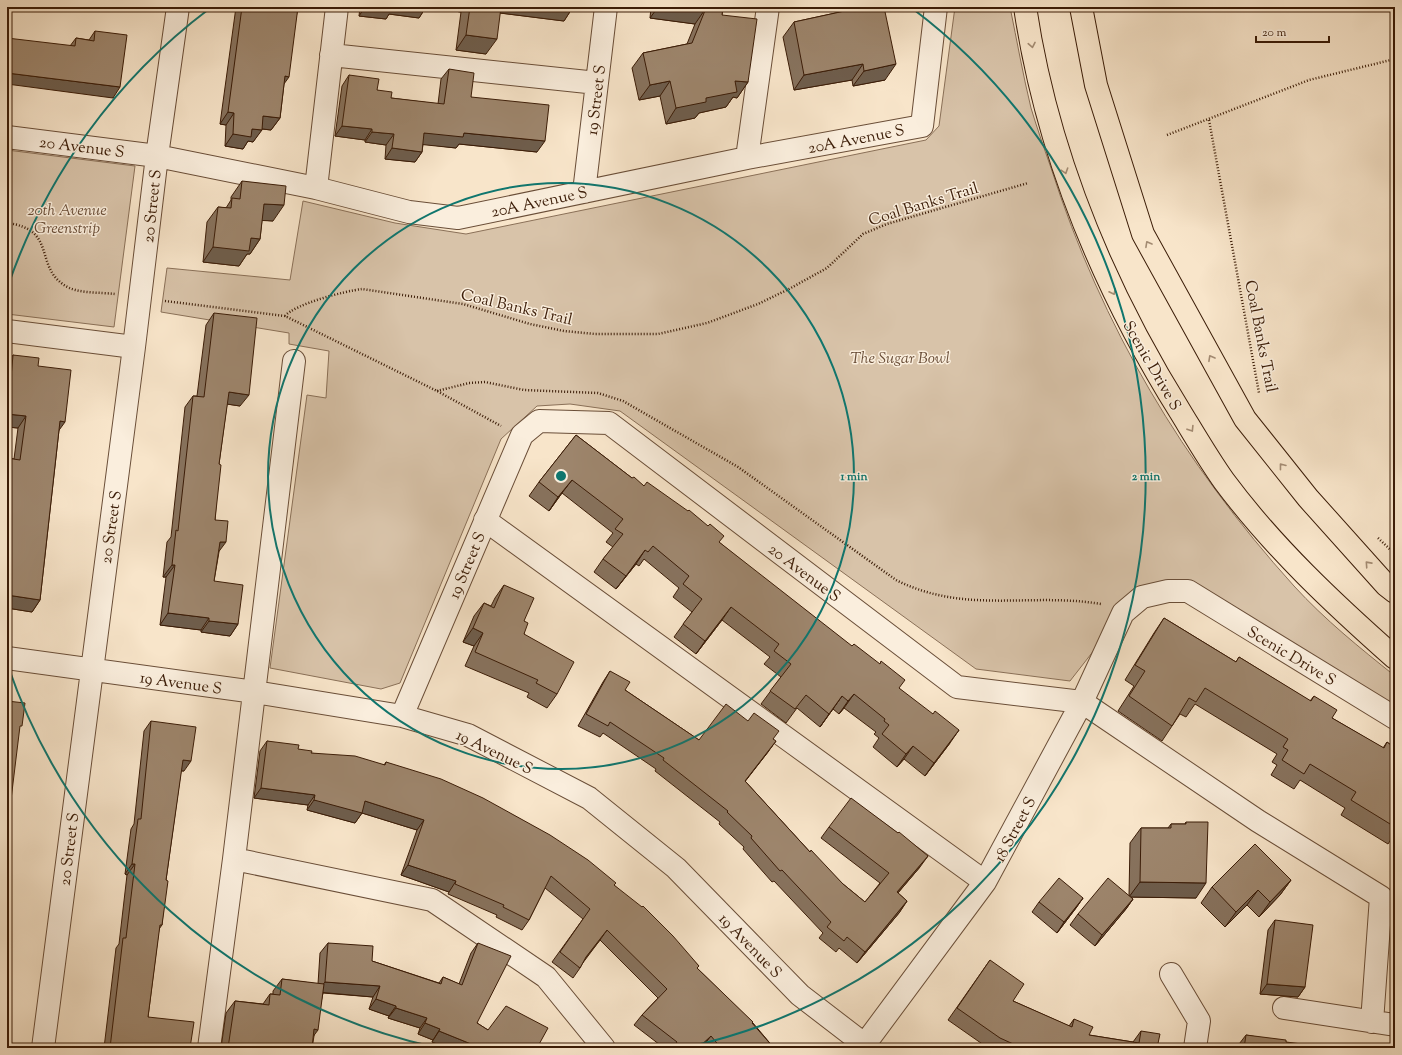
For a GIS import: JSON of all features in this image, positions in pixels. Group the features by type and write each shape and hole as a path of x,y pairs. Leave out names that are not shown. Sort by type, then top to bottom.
{"main road":[{"name":"Scenic Drive S","path":"1025,7 1041,88 1054,140 1072,194 1103,271 1135,336 1224,481 1268,534 1339,608 1395,658"},
{"path":"1081,7 1096,85 1143,234 1245,419 1308,498 1386,585 1395,592"}],"street":[{"name":"20 Street S","path":"42,1048 134,347 157,156 178,7"},
{"path":"316,188 337,7"},
{"name":"19 Street S","path":"584,192 606,7"},
{"path":"747,158 768,7"},
{"name":"20A Avenue S","path":"157,156 316,188 409,212 458,218 747,158 922,126 936,7"},
{"path":"331,55 597,83"},
{"name":"20 Avenue S","path":"7,137 157,156"},
{"path":"7,330 134,347"},
{"path":"209,1048 255,692 294,361"},
{"name":"20 Avenue S","path":"539,421 609,423 957,687 1082,702"},
{"name":"19 Street S","path":"402,716 522,434 539,421"},
{"path":"485,520 985,882"},
{"name":"Scenic Drive S","path":"1142,597 1168,591 1188,591 1395,718"},
{"name":"18 Street S","path":"865,1047 985,882 1082,702 1124,613 1142,597"},
{"name":"19 Avenue S","path":"7,658 255,692 402,716 468,735 589,798 676,868 800,995 865,1047"},
{"path":"1082,702 1258,821 1381,897 1372,1022"},
{"path":"234,859 432,900 546,977 604,1048"},
{"path":"1172,974 1199,1021 1195,1048"},
{"path":"1284,1008 1395,1025"}],"path":[{"path":"1167,135 1209,120 1269,94 1309,80 1395,59"},
{"name":"Coal Banks Trail","path":"1209,120 1260,398 1256,392"},
{"name":"Coal Banks Trail","path":"285,316 296,308 351,290 362,289 463,304 530,324 564,331 596,334 658,334 707,323 758,304 827,268 863,234 887,224 1028,183"},
{"path":"7,223 27,228 38,237 51,269 64,285 74,289 115,294"},
{"path":"165,301 285,316 437,391 495,424 522,434"},
{"path":"437,391 477,382 524,390 607,395 623,401 738,467 896,580 912,588 962,600 994,602 1091,602 1124,613"},
{"path":"1374,534 1395,554"}],"green space":[{"name":"The Sugar Bowl","path":"955,7 1010,7 1028,96 1041,138 1072,227 1095,283 1121,338 1150,390 1182,442 1216,491 1254,539 1294,586 1330,622 1395,676 1395,718 1188,591 1123,613 1070,681 976,669 620,411 570,404 537,406 501,439 400,683 381,689 270,668 307,395 326,398 329,351 289,344 289,333 161,312 167,268 290,280 303,201 395,223 466,234 926,140 939,126"},
{"name":"20th Avenue Greenstrip","path":"7,150 135,166 114,327 7,314"}],"building":[{"path":"242,7 298,7 289,77 285,76 280,118 263,116 262,130 252,129 251,137 233,134 234,113 228,112"},
{"path":"470,7 501,7 497,39 466,35"},
{"path":"696,7 723,7 722,15 757,19 748,82 735,81 737,92 706,98 706,102 676,108 670,81 650,85 643,53 692,43 706,8"},
{"path":"863,7 884,7 896,64 864,71 863,64 804,75 794,22"},
{"path":"95,31 127,35 120,87 7,73 7,38 75,46 76,38 94,41"},
{"path":"449,69 474,73 471,97 549,105 545,141 464,133 463,137 424,133 422,152 392,148 394,134 372,132 372,129 342,126 349,75 379,79 377,90 392,92 391,98 444,104"},
{"path":"242,181 286,186 284,205 264,204 260,239 251,238 249,251 213,247 218,207 231,208 232,198 240,199"},
{"path":"214,313 257,318 249,395 229,392 219,464 221,465 215,520 228,521 226,542 220,542 214,581 243,585 238,624 209,621 209,618 168,613 175,565 172,565 176,530 178,531 193,396 204,397"},
{"path":"13,355 39,358 38,366 71,370 65,422 60,421 40,600 7,595 7,458 20,460 26,416 7,414 7,388 10,389"},
{"path":"576,435 644,486 647,482 688,511 689,510 708,526 710,524 724,536 719,542 852,646 854,644 880,664 881,661 905,680 899,688 933,714 935,711 959,730 934,763 913,746 906,754 882,734 889,725 884,721 885,719 854,694 848,701 842,696 829,714 806,695 795,709 770,691 791,664 774,651 779,644 731,607 705,641 683,624 702,599 683,584 689,576 653,546 648,552 645,550 626,576 603,559 623,534 615,529 623,519 572,480 558,497 539,482"},
{"path":"504,585 534,598 524,621 528,623 524,634 574,662 557,694 536,683 538,680 475,652 483,633 473,628 484,603 494,608"},
{"path":"1164,618 1236,662 1239,657 1311,701 1314,696 1337,710 1332,718 1384,748 1387,742 1395,748 1395,827 1351,800 1356,792 1310,764 1304,774 1282,760 1288,750 1283,747 1288,739 1205,688 1196,702 1189,698 1172,726 1129,696 1145,671 1135,665"},
{"path":"610,671 630,682 625,690 699,740 726,704 748,721 754,713 779,731 773,739 776,741 745,781 810,852 811,850 843,884 865,902 889,873 829,827 851,798 898,833 899,832 928,856 897,892 907,901 865,952 847,937 844,941 827,927 831,922 782,870 780,871 751,838 752,836 727,812 728,811 663,760 664,758 610,722 608,726 586,714"},
{"path":"7,701 25,703 22,726 20,726 7,843"},
{"path":"151,721 196,727 191,761 183,760 166,880 168,881 162,925 160,925 148,1017 194,1022 190,1048 110,1048 123,938 126,938 135,864 132,864 138,819 141,819"},
{"path":"267,741 299,745 298,749 312,751 311,753 355,756 385,765 386,762 441,779 483,798 550,835 588,860 616,883 614,885 642,907 643,906 673,936 699,966 697,968 753,1022 752,1023 774,1048 721,1048 711,1036 698,1048 673,1048 677,1042 642,1015 667,989 607,930 586,957 580,968 560,952 590,909 551,876 529,920 503,907 504,905 455,884 456,881 408,865 424,820 365,801 362,813 314,800 315,795 261,788"},
{"path":"1186,822 1208,822 1206,883 1140,882 1141,828 1171,828 1171,824 1186,824"},
{"path":"1255,844 1291,880 1270,902 1258,890 1236,912 1212,887"},
{"path":"1059,878 1083,898 1064,922 1039,902"},
{"path":"1108,878 1133,899 1102,935 1078,914"},
{"path":"1275,920 1313,925 1305,987 1267,984"},
{"path":"328,943 373,946 372,961 441,984 443,977 462,985 478,943 511,956 477,1023 488,1030 506,1006 548,1028 537,1048 481,1048 439,1031 440,1029 425,1023 427,1018 396,1008 396,1006 376,999 380,986 325,982"},
{"path":"990,960 1024,984 1013,1001 1072,1027 1074,1019 1093,1027 1089,1035 1139,1043 1141,1031 1160,1034 1157,1048 1022,1048 1000,1038 957,1008"},
{"path":"282,979 324,984 318,1030 314,1029 312,1048 228,1048 235,1001 269,1005 270,994 280,995"},
{"path":"1246,1035 1286,1040 1286,1042 1302,1044 1301,1048 1244,1048"},
{"path":"564,1046 580,1048 564,1048"}]}
